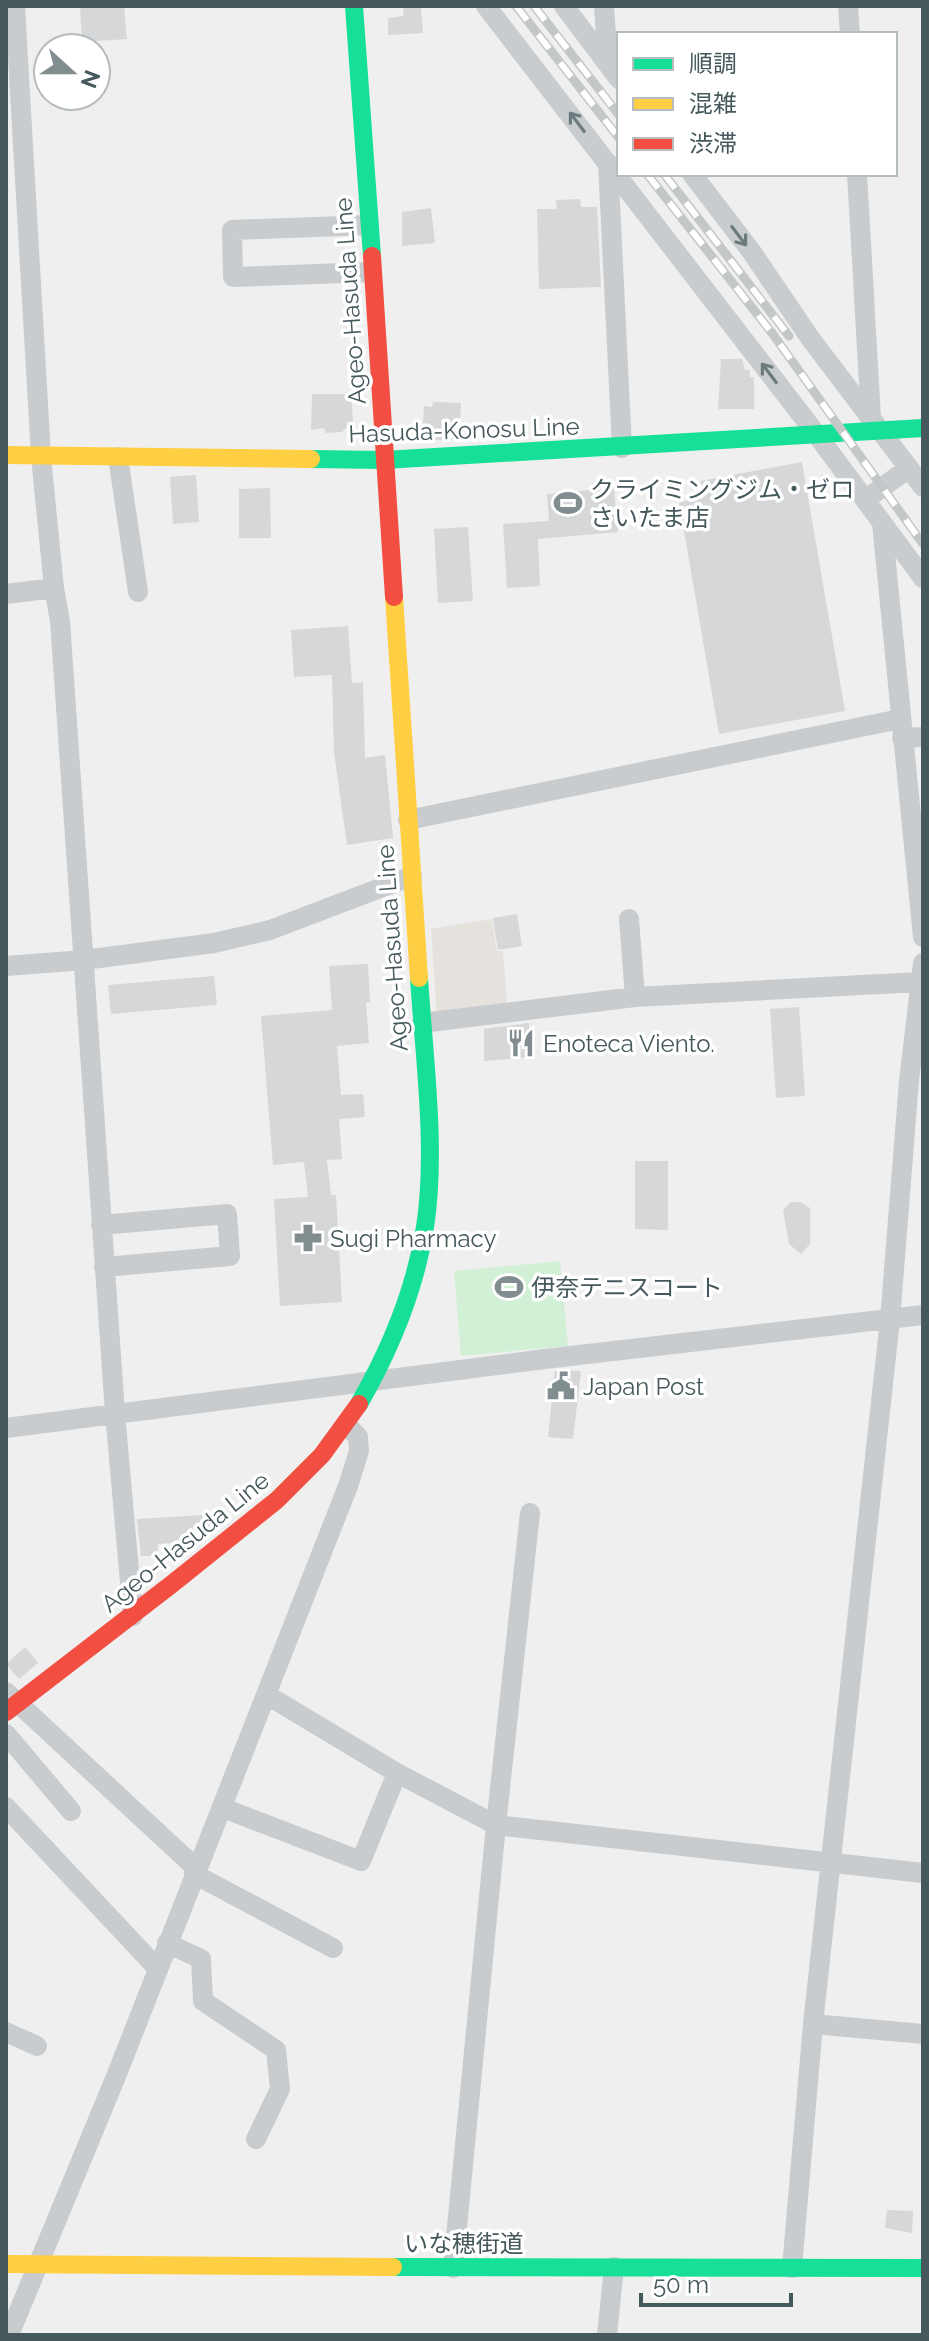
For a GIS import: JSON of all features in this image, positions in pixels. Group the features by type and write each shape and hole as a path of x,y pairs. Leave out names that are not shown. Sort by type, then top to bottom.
{"main road":[{"name":"Ageo-Hasuda Line","path":"10,1702 133,1616 296,1483 321,1457 373,1381 395,1334 410,1292 425,1222 429,1166 422,1023 354,6"},
{"name":"Hasuda-Konosu Line","path":"6,455 384,460 817,435 876,424 923,428"},
{"name":"いな穂街道","path":"6,2264 923,2268"}],"street":[{"path":"15,6 41,457 60,621 104,1267 133,1616"},
{"path":"486,6 617,175"},
{"path":"564,6 614,71"},
{"path":"604,6 614,71"},
{"path":"848,6 850,32"},
{"path":"608,163 622,448"},
{"path":"618,176 923,578"},
{"path":"694,176 751,251 810,338 923,487"},
{"path":"857,176 876,424"},
{"path":"369,225 232,230 233,277 372,272"},
{"path":"118,457 138,592"},
{"path":"865,500 909,468"},
{"path":"882,523 908,731 923,937"},
{"path":"6,594 54,588"},
{"path":"408,820 908,731"},
{"path":"6,966 84,960 214,943 270,930 412,876"},
{"path":"629,919 635,997"},
{"path":"422,1023 635,997 922,971 890,1320 813,2024 792,2268"},
{"path":"101,1225 227,1214 230,1256 104,1267"},
{"path":"6,1428 923,1315"},
{"path":"9,2335 117,2074 348,1486 359,1451 358,1437 346,1424"},
{"path":"453,2268 530,1513"},
{"path":"267,1695 397,1773 496,1825 923,1873"},
{"path":"10,1702 196,1872 333,1948"},
{"path":"6,1734 71,1811"},
{"path":"223,1808 361,1861 397,1773"},
{"path":"6,1807 158,1969"},
{"path":"167,1943 201,1959 203,2001 276,2050 280,2089 256,2139"},
{"path":"813,2024 923,2034"},
{"path":"6,2032 37,2046"},
{"path":"607,2335 614,2267"}],"shaded area":[{"path":"492,919 497,951 503,951 507,1005 437,1015 431,929"}],"green space":[{"path":"560,1261 568,1346 461,1356 454,1271"}],"building":[{"path":"80,6 124,6 127,39 112,40 112,32 81,32"},
{"path":"404,6 421,6 423,33 388,35 388,18 403,16"},
{"path":"580,199 581,207 597,207 601,287 539,289 537,209 557,209 556,200"},
{"path":"431,208 435,243 402,246 402,212"},
{"path":"721,359 742,359 745,370 750,370 750,377 754,377 754,409 718,409"},
{"path":"312,394 351,394 353,421 342,432 326,433 324,428 311,430"},
{"path":"433,402 461,403 459,439 422,441 424,406 432,407"},
{"path":"802,462 845,711 719,734 679,502 703,498 700,481"},
{"path":"196,475 199,522 173,524 170,477"},
{"path":"270,488 271,538 239,538 239,489"},
{"path":"614,488 618,532 538,539 540,586 507,588 503,524 549,521 547,494"},
{"path":"468,527 473,601 438,603 434,529"},
{"path":"348,626 352,683 363,682 365,758 385,755 393,838 347,845 334,752 332,675 294,677 291,630"},
{"path":"517,914 522,946 498,950 493,918"},
{"path":"368,964 370,1002 366,1003 369,1043 337,1046 341,1095 363,1094 365,1117 339,1119 342,1159 327,1160 331,1195 336,1195 342,1302 280,1306 274,1199 308,1197 304,1162 273,1165 261,1016 332,1010 329,966"},
{"path":"214,976 217,1005 111,1014 108,985"},
{"path":"799,1007 805,1096 776,1098 770,1009"},
{"path":"529,1023 532,1057 484,1061 484,1029"},
{"path":"635,1161 668,1161 668,1230 635,1229"},
{"path":"791,1202 800,1202 810,1208 810,1244 801,1254 789,1244 783,1210"},
{"path":"555,1371 581,1371 573,1439 548,1437"},
{"path":"220,1514 219,1525 207,1535 191,1535 189,1542 158,1544 157,1556 141,1556 137,1519"},
{"path":"25,1647 38,1663 19,1679 6,1664"},
{"path":"887,2210 913,2211 912,2233 885,2228"}],"railway":[{"path":"516,6 617,135"},
{"path":"534,6 617,112"},
{"path":"649,176 772,333 923,544"},
{"path":"666,176 789,336"}],"traffic: fast":[{"path":"354,6 372,256"},
{"path":"311,459 384,460 923,428"},
{"path":"359,1404 400,1318 415,1274 425,1227 430,1135 419,978"},
{"path":"393,2267 923,2268"}],"traffic: slow":[{"path":"6,455 311,459"},
{"path":"394,597 419,978"},
{"path":"6,2264 393,2267"}],"traffic: jam":[{"path":"372,256 394,597"},
{"path":"6,1712 277,1500 322,1455 359,1404"}],"place":[{"name":"クライミングジム・ゼロ さいたま店","path":"568,503"},
{"name":"Enoteca Viento.","path":"521,1043"},
{"name":"Sugi Pharmacy","path":"308,1238"},
{"name":"伊奈テニスコート","path":"509,1287"},
{"name":"Japan Post","path":"561,1386"}]}
